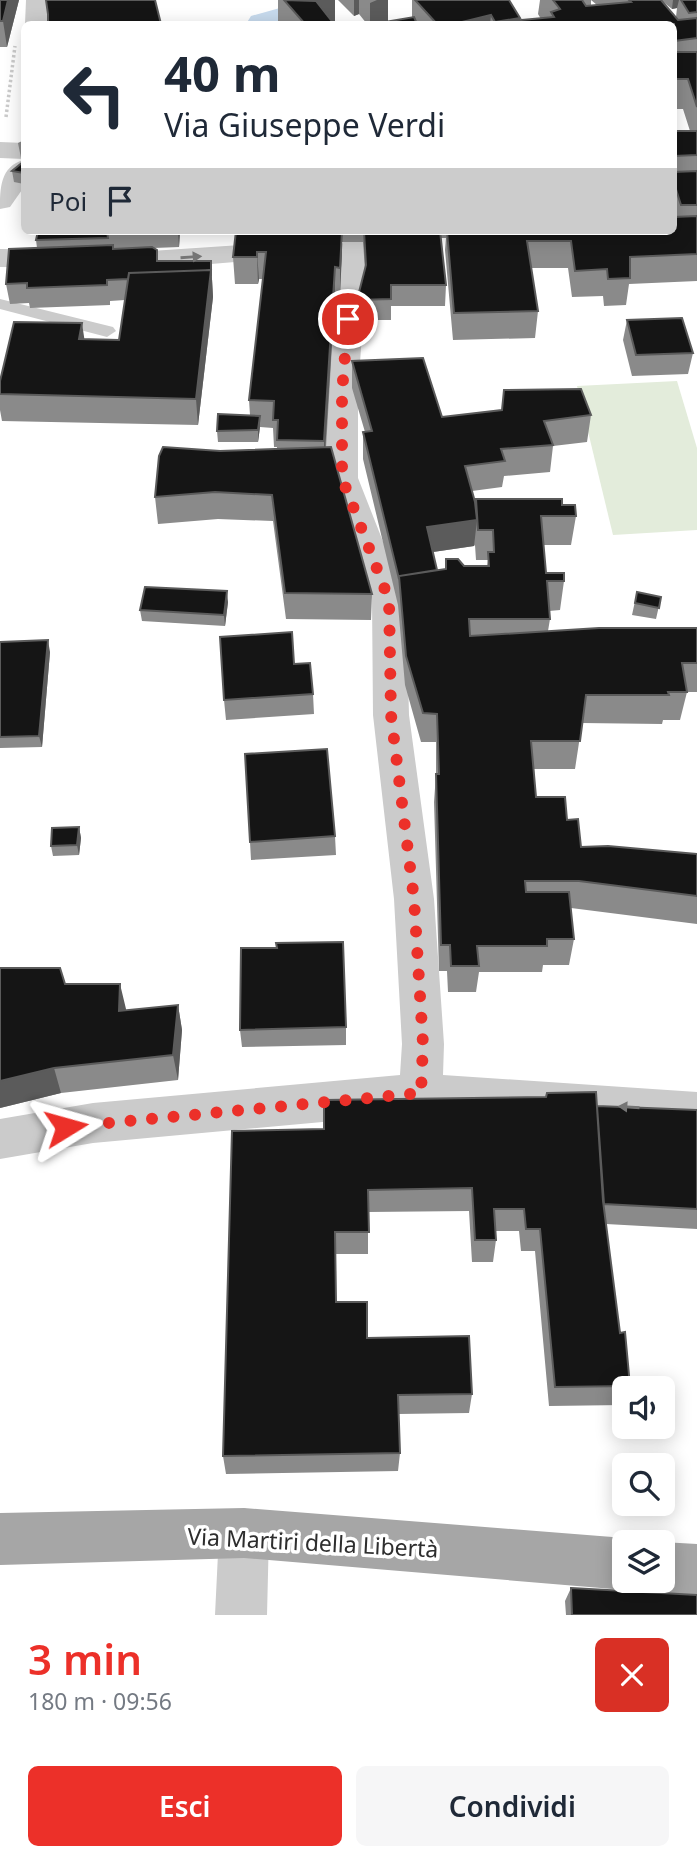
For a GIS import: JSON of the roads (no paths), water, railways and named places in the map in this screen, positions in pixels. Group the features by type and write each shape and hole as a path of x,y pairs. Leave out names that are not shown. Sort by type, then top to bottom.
{"main road":[{"name":"Via Martiri della Libertà","path":"0,1539 244,1533 612,1563"},
{"path":"675,1568 697,1570"}],"street":[{"path":"37,21 38,0"},
{"path":"0,201 21,172"},
{"path":"0,258 150,260 343,247 342,478 389,600 391,715 414,899 423,1044 421,1093"},
{"path":"0,1139 93,1124 421,1093 697,1112"},
{"path":"242,1615 244,1533"}],"lane":[{"path":"0,304 107,331"}],"waterway":[{"path":"274,21 287,17"}]}
